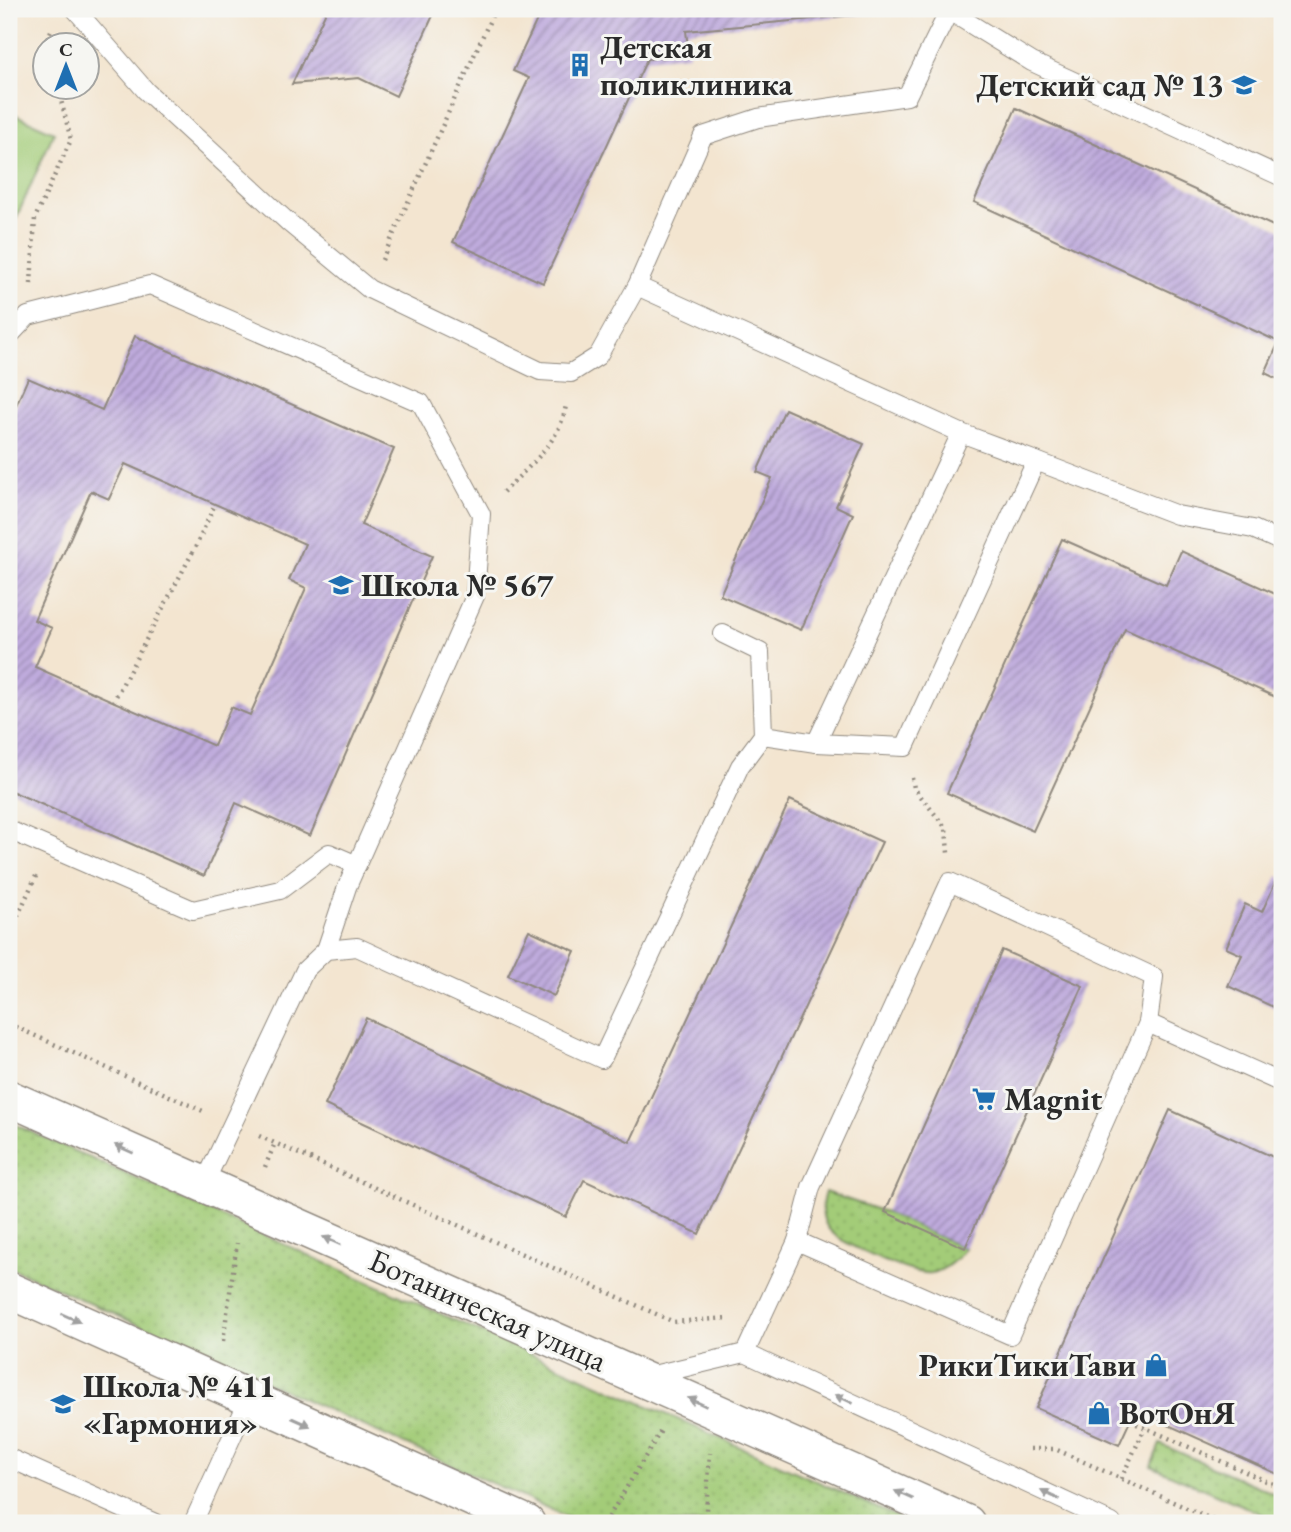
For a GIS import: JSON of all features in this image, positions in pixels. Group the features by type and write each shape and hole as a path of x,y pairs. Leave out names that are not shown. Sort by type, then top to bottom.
{"street":[{"name":"Ботаническая улица","path":"9,1098 967,1523"},
{"path":"9,1290 527,1523"}],"lane":[{"path":"75,9 146,91 288,222 369,289 540,371 571,373 598,356 637,286 703,136 758,118 907,96 951,10 1032,62 1282,177"},
{"path":"9,336 28,316 150,285 421,403 481,514 475,596 357,864 326,950 305,970 204,1184"},
{"path":"637,286 961,433 1177,514 1253,528 1282,542"},
{"path":"816,743 961,433"},
{"path":"763,735 816,743 905,747 1036,461"},
{"path":"326,950 357,947 602,1059 740,766 763,735 760,652 723,634"},
{"path":"9,830 193,910 280,890 329,853 357,864"},
{"path":"745,1353 797,1241 811,1187 950,882 1154,977 1148,1023 1010,1335 797,1241"},
{"path":"1148,1023 1282,1083"},
{"path":"642,1378 745,1353 1112,1523"},
{"path":"192,1523 249,1398"},
{"path":"9,1458 155,1523"}],"path":[{"path":"369,289 495,9"},
{"path":"28,316 35,218 71,140 62,102"},
{"path":"481,514 549,447 564,416"},
{"path":"113,702 197,544 215,504"},
{"path":"905,747 914,788 946,828 950,882"},
{"path":"9,1024 674,1322 732,1317 758,1324"},
{"path":"221,1350 237,1237"},
{"path":"1130,1421 1282,1488"},
{"path":"1121,1479 1145,1428"},
{"path":"605,1523 662,1429"},
{"path":"702,1523 706,1510 711,1448"},
{"path":"1021,1448 1055,1450 1220,1523"}],"green space":[{"path":"9,112 54,132 9,235"},
{"path":"9,1122 911,1523 581,1523 9,1267"},
{"path":"825,1192 885,1212 965,1248 950,1264 931,1273 893,1264 860,1250 828,1228 822,1210"},
{"path":"1160,1444 1282,1497 1282,1523 1151,1466"}],"building":[{"path":"327,9 436,9 396,96 359,78 292,84"},
{"path":"542,9 898,11 686,31 689,55 647,59 543,283 453,242 529,78 513,71"},
{"path":"1016,108 1282,230 1282,381 1265,373 1279,342 974,202"},
{"path":"135,336 394,449 361,525 432,556 310,836 236,803 204,876 9,790 9,421 28,378 102,410","holes":["125,464 305,544 289,580 306,588 250,715 231,707 214,746 35,667 52,628 34,620 91,491 109,499"]},
{"path":"785,409 864,444 836,506 853,514 801,630 720,595 772,478 757,472"},
{"path":"1062,539 1166,585 1181,551 1282,597 1282,700 1125,629 1033,831 947,793"},
{"path":"790,800 882,842 699,1234 584,1180 566,1217 325,1105 366,1018 630,1142"},
{"path":"1278,876 1282,878 1282,1011 1228,986 1242,955 1226,948 1245,904 1262,912"},
{"path":"529,930 575,951 554,996 508,975"},
{"name":"Magnit","path":"1002,950 1083,986 965,1248 885,1212"},
{"path":"1170,1110 1282,1161 1282,1476 1135,1410 1119,1445 1036,1408"}],"place":[{"name":"Детская поликлиника","path":"580,65"},
{"name":"Детский сад № 13","path":"1244,85"},
{"name":"Школа № 567","path":"341,585"},
{"name":"Magnit","path":"984,1099"},
{"name":"РикиТикиТави","path":"1156,1365"},
{"name":"Школа № 411 «Гармония»","path":"63,1404"},
{"name":"ВотОнЯ","path":"1099,1413"}]}
